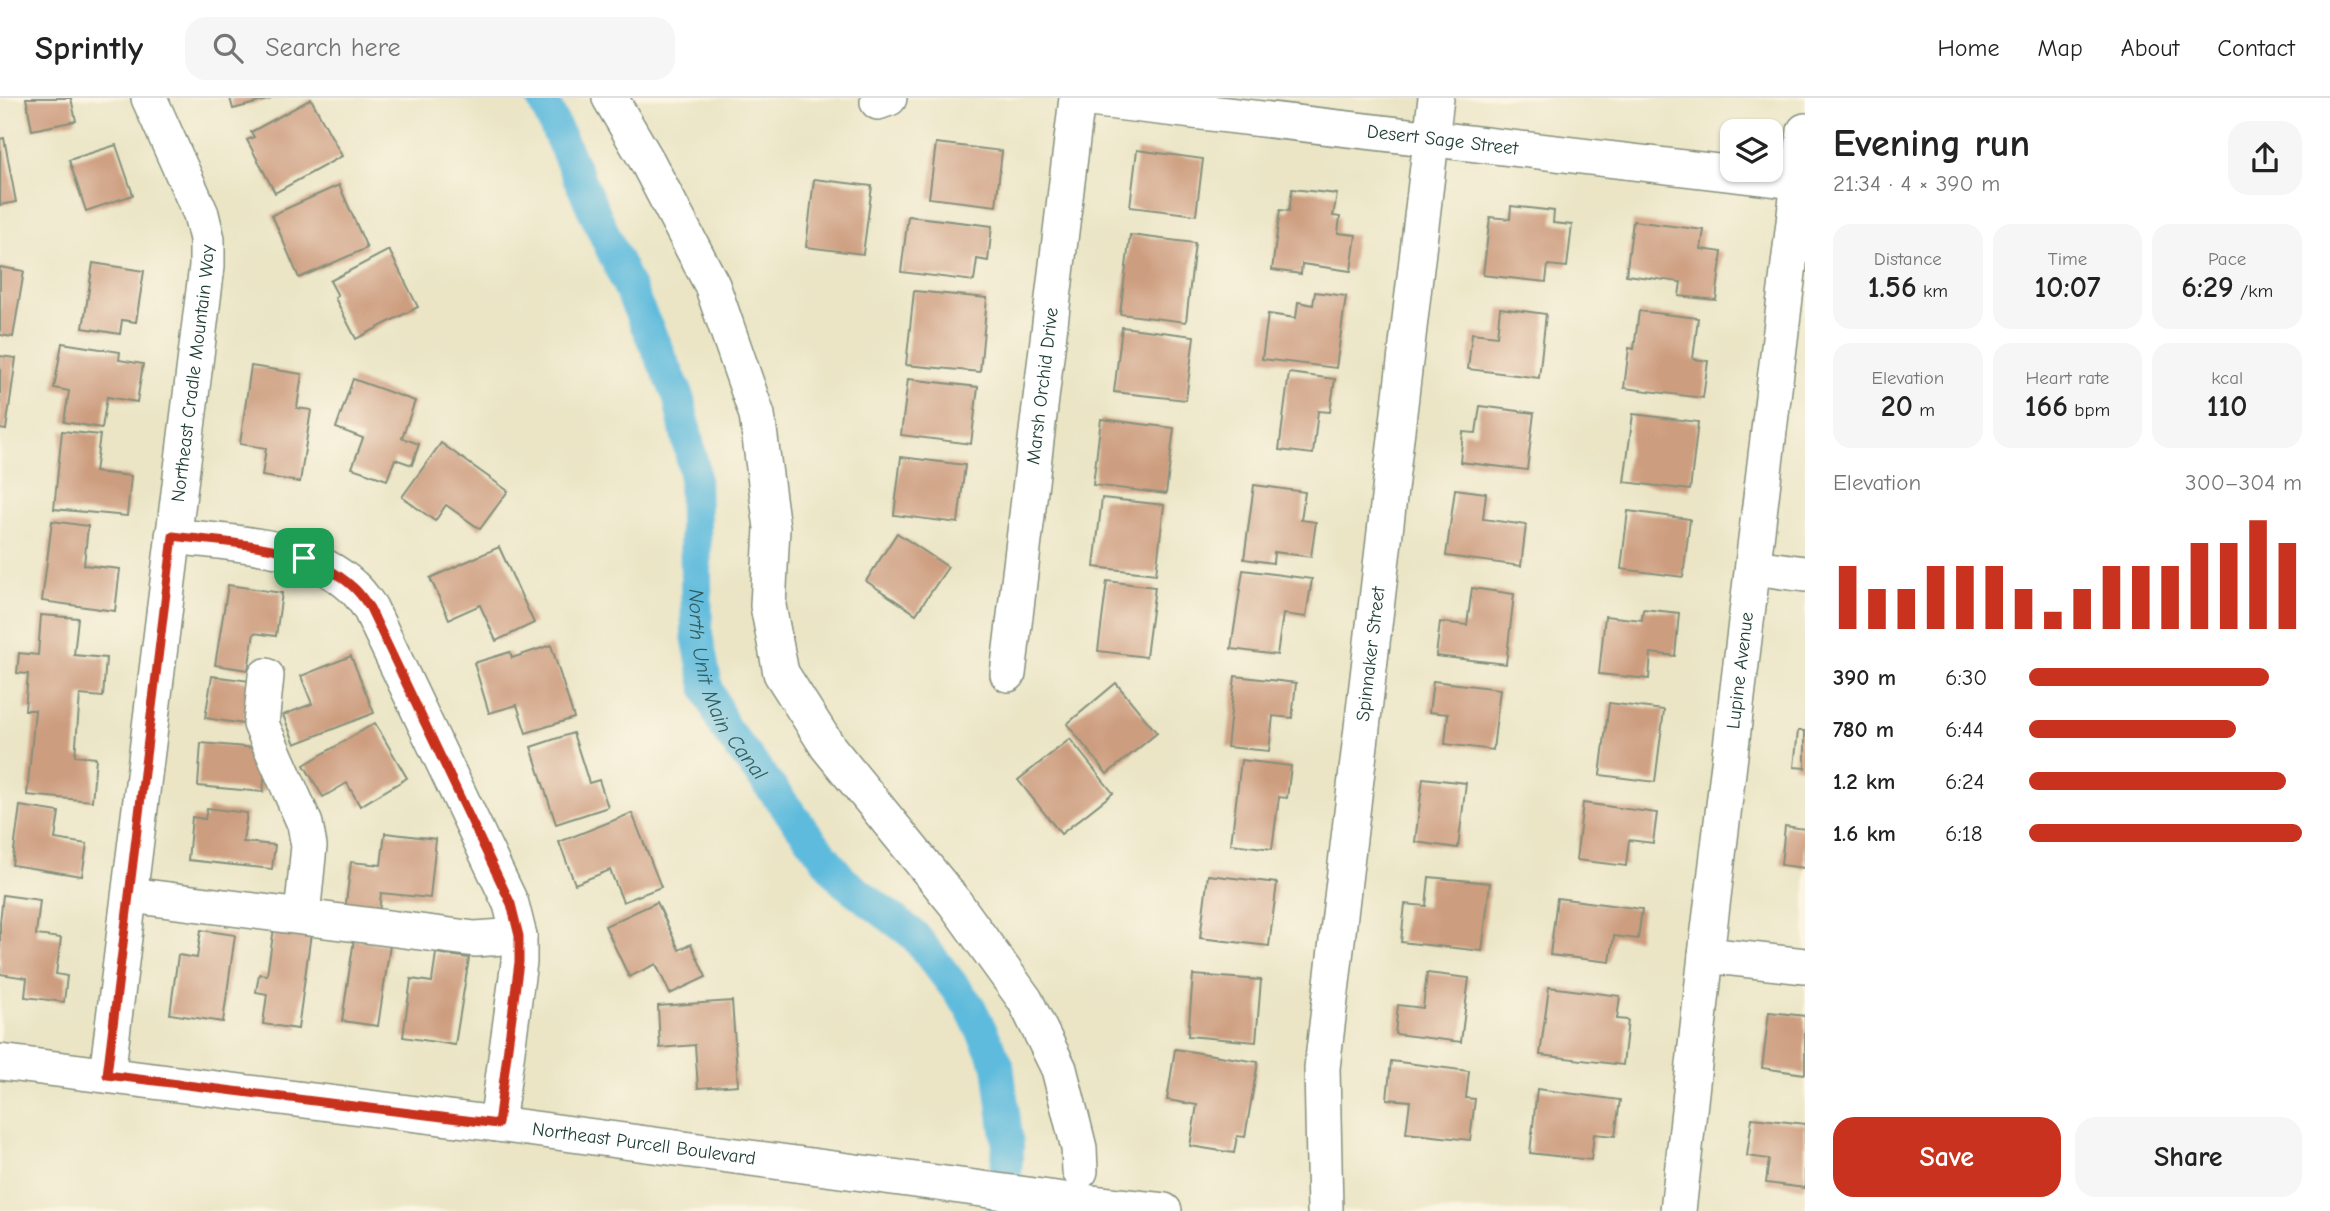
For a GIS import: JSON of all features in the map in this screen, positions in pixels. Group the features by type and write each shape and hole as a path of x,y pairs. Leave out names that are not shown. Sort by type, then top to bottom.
{"street":[{"name":"Northeast Cradle Mountain Way","path":"107,1075 207,266 207,239 201,214 149,98"},
{"path":"610,98 647,161 712,285 757,415 772,528 768,606 781,673 828,747 955,903 1026,1000 1059,1069 1079,1148 1072,1186"},
{"name":"Desert Sage Street","path":"1079,98 1802,181"},
{"name":"Marsh Orchid Drive","path":"1008,674 1079,98"},
{"name":"Spinnaker Street","path":"1325,1211 1322,1068 1437,98"},
{"name":"Lupine Avenue","path":"1678,1211 1706,955 1802,181 1805,131"},
{"path":"173,536 276,549 327,568 354,587 370,608 511,904 519,936 519,962 498,1124"},
{"path":"1753,567 1805,574"},
{"path":"266,676 261,724 305,824 309,846 302,916"},
{"path":"130,895 475,939 519,936"},
{"path":"1706,955 1805,966"},
{"name":"Northeast Purcell Boulevard","path":"0,1062 498,1124 948,1185 1072,1186 1164,1211"}],"building":[{"path":"26,98 71,98 76,121 32,130"},
{"path":"230,98 271,98 271,99 233,109"},
{"path":"311,99 342,156 275,193 247,140 254,137 251,132"},
{"path":"4,138 16,202 0,205 0,139"},
{"path":"936,143 1002,151 996,206 929,198"},
{"path":"116,145 133,195 86,211 69,160"},
{"path":"1137,150 1203,159 1196,215 1130,207"},
{"path":"814,179 872,186 863,254 806,247"},
{"path":"339,185 367,248 299,278 272,215"},
{"path":"1292,189 1337,194 1333,216 1340,217 1338,233 1356,235 1351,271 1302,264 1301,274 1272,270 1280,210 1289,211"},
{"path":"1511,206 1554,211 1553,223 1572,225 1567,267 1548,265 1546,282 1483,275 1490,217 1510,219"},
{"path":"908,216 992,226 988,261 977,259 974,281 901,272"},
{"path":"1633,221 1704,230 1701,249 1722,252 1716,300 1679,296 1681,282 1626,275"},
{"path":"1130,235 1195,243 1186,322 1120,314"},
{"path":"389,250 418,307 356,339 335,298 338,296 330,281"},
{"path":"93,263 144,271 136,322 122,320 120,334 83,328"},
{"path":"0,267 24,271 13,337 0,335"},
{"path":"914,291 987,298 980,372 906,365"},
{"path":"1315,292 1346,296 1336,368 1262,359 1268,314 1296,318 1298,302 1313,305"},
{"path":"1500,308 1546,314 1539,378 1468,369 1472,333 1497,336"},
{"path":"1639,311 1698,318 1693,359 1708,361 1703,398 1624,388 1629,348 1634,349"},
{"path":"1122,327 1194,336 1186,400 1114,392"},
{"path":"62,343 120,352 119,360 143,364 137,402 107,397 102,428 64,422 69,391 54,388"},
{"path":"0,356 16,358 6,430 0,429"},
{"path":"251,366 302,374 297,408 311,410 300,482 262,476 266,448 240,444"},
{"path":"1289,373 1335,379 1330,412 1318,411 1313,454 1279,450"},
{"path":"353,379 415,401 402,438 419,444 412,465 395,459 387,480 352,468 363,438 336,428"},
{"path":"908,379 978,387 971,444 901,435"},
{"path":"1480,406 1534,413 1527,470 1460,462 1463,432 1476,433"},
{"path":"1633,414 1698,422 1690,490 1624,482"},
{"path":"1101,419 1174,428 1166,494 1093,485"},
{"path":"62,431 100,435 95,472 131,476 127,516 54,509"},
{"path":"441,443 508,491 480,529 446,505 435,521 402,497"},
{"path":"901,457 965,465 958,523 894,515"},
{"path":"1254,485 1305,492 1301,520 1316,522 1311,557 1274,552 1273,563 1244,559"},
{"path":"1455,489 1486,493 1483,519 1526,525 1521,566 1446,556"},
{"path":"1102,498 1164,505 1156,574 1094,567"},
{"path":"1628,511 1690,519 1683,577 1621,569"},
{"path":"52,521 88,526 84,565 120,569 115,611 42,601"},
{"path":"897,533 948,567 916,614 866,581"},
{"path":"499,547 534,623 496,641 480,605 449,619 430,578"},
{"path":"1243,570 1312,579 1306,617 1283,614 1277,655 1231,649"},
{"path":"1107,581 1155,587 1146,657 1098,651"},
{"path":"228,585 282,593 276,636 254,633 248,670 215,665"},
{"path":"1472,588 1514,594 1506,664 1436,656 1440,622 1467,625"},
{"path":"1643,609 1679,613 1675,656 1651,653 1649,679 1599,674 1605,616 1642,620"},
{"path":"41,615 78,618 74,655 106,658 103,697 80,695 75,756 96,758 92,801 27,795 35,710 25,710 28,674 17,673 19,653 38,655"},
{"path":"551,645 574,718 526,733 517,705 489,713 474,663 510,652 512,658"},
{"path":"351,656 374,713 295,744 283,715 312,704 301,676"},
{"path":"212,676 250,681 244,724 205,718"},
{"path":"1235,676 1296,683 1292,718 1273,716 1269,751 1227,747"},
{"path":"1433,681 1500,689 1493,750 1445,744 1448,714 1429,712"},
{"path":"1116,683 1157,733 1107,774 1067,724"},
{"path":"1609,703 1664,710 1655,782 1600,775"},
{"path":"375,723 407,778 360,806 347,783 323,797 304,765"},
{"path":"1798,731 1805,731 1805,768 1794,767"},
{"path":"573,733 589,783 599,780 608,807 556,824 531,747"},
{"path":"1070,739 1113,793 1061,834 1018,780"},
{"path":"201,743 267,749 263,792 198,786"},
{"path":"1241,760 1291,766 1287,798 1279,797 1272,849 1231,844"},
{"path":"1423,778 1466,783 1458,848 1415,842"},
{"path":"1583,803 1657,813 1653,843 1629,840 1626,866 1576,860"},
{"path":"20,806 59,812 55,839 87,844 82,876 12,865"},
{"path":"207,808 247,813 243,842 275,845 272,869 188,860 192,817 205,819"},
{"path":"632,813 661,887 623,902 610,870 575,884 559,842"},
{"path":"1785,826 1805,829 1805,868 1781,865"},
{"path":"385,833 436,839 430,898 381,893 379,914 345,911 351,862 381,865"},
{"path":"1208,875 1277,883 1269,946 1200,938"},
{"path":"1429,877 1490,883 1482,951 1401,942 1405,904 1426,906"},
{"path":"3,895 40,900 36,935 61,938 56,974 67,976 64,1002 25,997 27,978 0,974"},
{"path":"1557,898 1642,909 1638,939 1614,936 1610,962 1550,955"},
{"path":"657,902 679,950 691,944 706,977 670,994 656,964 629,977 605,926"},
{"path":"274,928 311,933 298,1029 263,1024 267,994 256,992 259,974 267,975"},
{"path":"201,930 235,935 223,1022 170,1014 178,955 197,958"},
{"path":"354,939 390,945 378,1026 342,1021"},
{"path":"436,953 469,958 455,1045 403,1037 411,979 432,982"},
{"path":"1427,973 1469,978 1461,1042 1395,1034 1398,1005 1423,1008"},
{"path":"1193,975 1261,980 1256,1042 1188,1036"},
{"path":"1549,987 1620,996 1617,1019 1628,1020 1623,1065 1540,1055"},
{"path":"732,1001 738,1085 698,1088 695,1045 660,1048 658,1006"},
{"path":"1769,1012 1805,1016 1805,1074 1762,1068"},
{"path":"1175,1049 1258,1062 1245,1137 1237,1136 1234,1153 1190,1146 1197,1105 1167,1100"},
{"path":"1391,1061 1469,1071 1466,1098 1475,1099 1470,1140 1406,1133 1410,1101 1387,1099"},
{"path":"1537,1089 1620,1100 1615,1136 1594,1134 1591,1160 1530,1153"},
{"path":"1752,1118 1805,1124 1805,1188 1766,1183 1769,1159 1747,1156"}],"waterway":[{"name":"North Unit Main Canal","path":"542,98 678,395 694,470 697,635 707,687 724,727 843,881 914,935 970,1007 998,1065 1008,1146 1003,1211"}],"route":[{"path":"173,536 276,549 304,558 327,568 354,587 370,608 511,904 519,936 519,962 498,1124 107,1075 173,536"}]}
